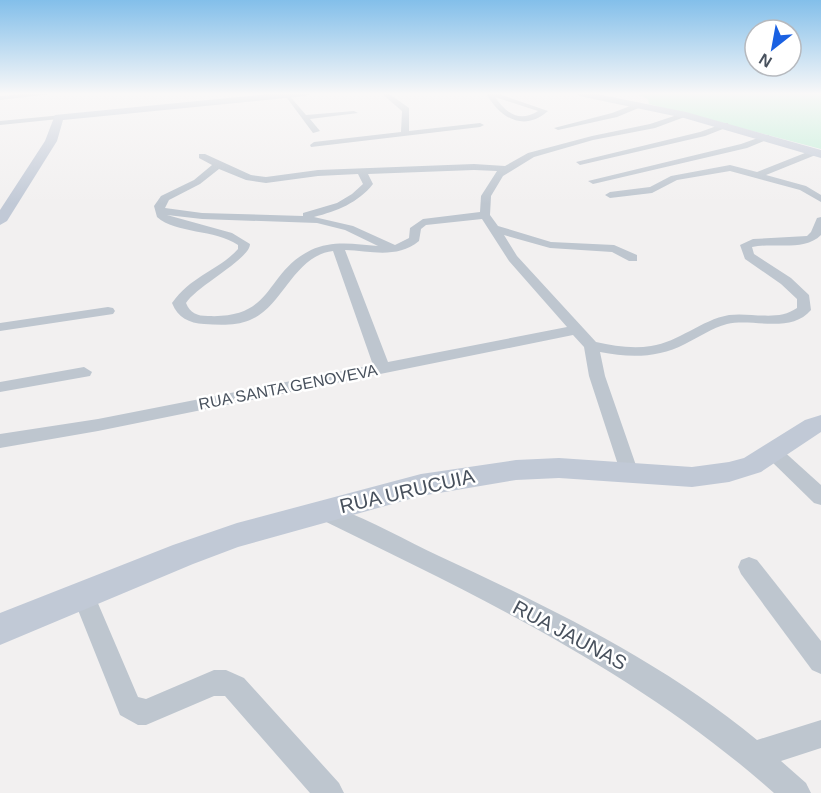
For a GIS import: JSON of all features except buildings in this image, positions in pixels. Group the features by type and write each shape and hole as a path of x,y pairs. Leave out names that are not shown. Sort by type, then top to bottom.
{"street":[{"path":"60,130 61,135"},
{"path":"0,221 61,135 67,130"},
{"path":"314,145 433,130"},
{"path":"630,474 597,376 591,346 513,258 484,214 486,196 505,169 531,154 557,146 633,130"},
{"path":"580,162 712,130"},
{"path":"742,130 818,153"},
{"path":"593,181 737,147 766,137"},
{"path":"759,176 769,169 818,153"},
{"path":"202,156 218,165 255,179 318,173 474,167 505,169"},
{"path":"218,165 205,177 165,198 159,206 162,217 221,234 244,244 244,249 240,254 184,295 179,303 181,310 199,320 219,322 244,318 264,305 288,276 313,253 337,246 395,249 411,243 415,239 416,228 423,222 484,214"},
{"path":"610,195 652,190 668,179 725,168 803,188 821,200"},
{"path":"295,219 350,201 368,184 362,172"},
{"path":"159,210 202,216 317,220 349,228 395,249"},
{"path":"591,346 612,350 649,351 662,349 720,321 784,320 796,317 804,309 804,298 786,281 760,266 749,256 746,245 755,241 789,241 811,238 821,220"},
{"path":"492,228 550,245 614,249 633,258"},
{"path":"337,246 382,368"},
{"path":"0,327 108,311"},
{"name":"RUA SANTA GENOVEVA","path":"0,441 98,425 575,330"},
{"path":"0,387 84,372"},
{"name":"RUA URUCUIA","path":"0,628 183,554 237,535 421,485 516,470 559,468 692,477 729,472 752,465 821,423"},
{"path":"774,453 821,496"},
{"name":"RUA JAUNAS","path":"323,511 594,645 641,674 756,755 796,793"},
{"path":"749,567 821,661"},
{"path":"83,595 129,706 138,712 146,712 214,683 225,683 235,687 329,793"},
{"path":"756,755 821,734"}],"green space":[{"path":"748,130 821,130 821,149"}]}
